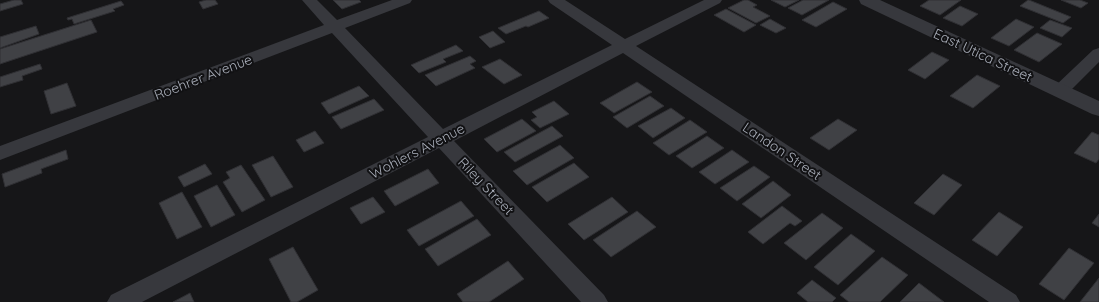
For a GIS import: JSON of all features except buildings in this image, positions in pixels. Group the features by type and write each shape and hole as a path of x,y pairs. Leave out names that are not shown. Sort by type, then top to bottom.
{"street":[{"name":"Riley Street","path":"310,0 596,302"},
{"name":"Roehrer Avenue","path":"0,153 405,0"},
{"name":"Landon Street","path":"556,0 1008,302"},
{"name":"Wohlers Avenue","path":"119,302 715,0"},
{"name":"East Utica Street","path":"867,0 1099,109"},
{"path":"1060,91 1099,53"}]}
